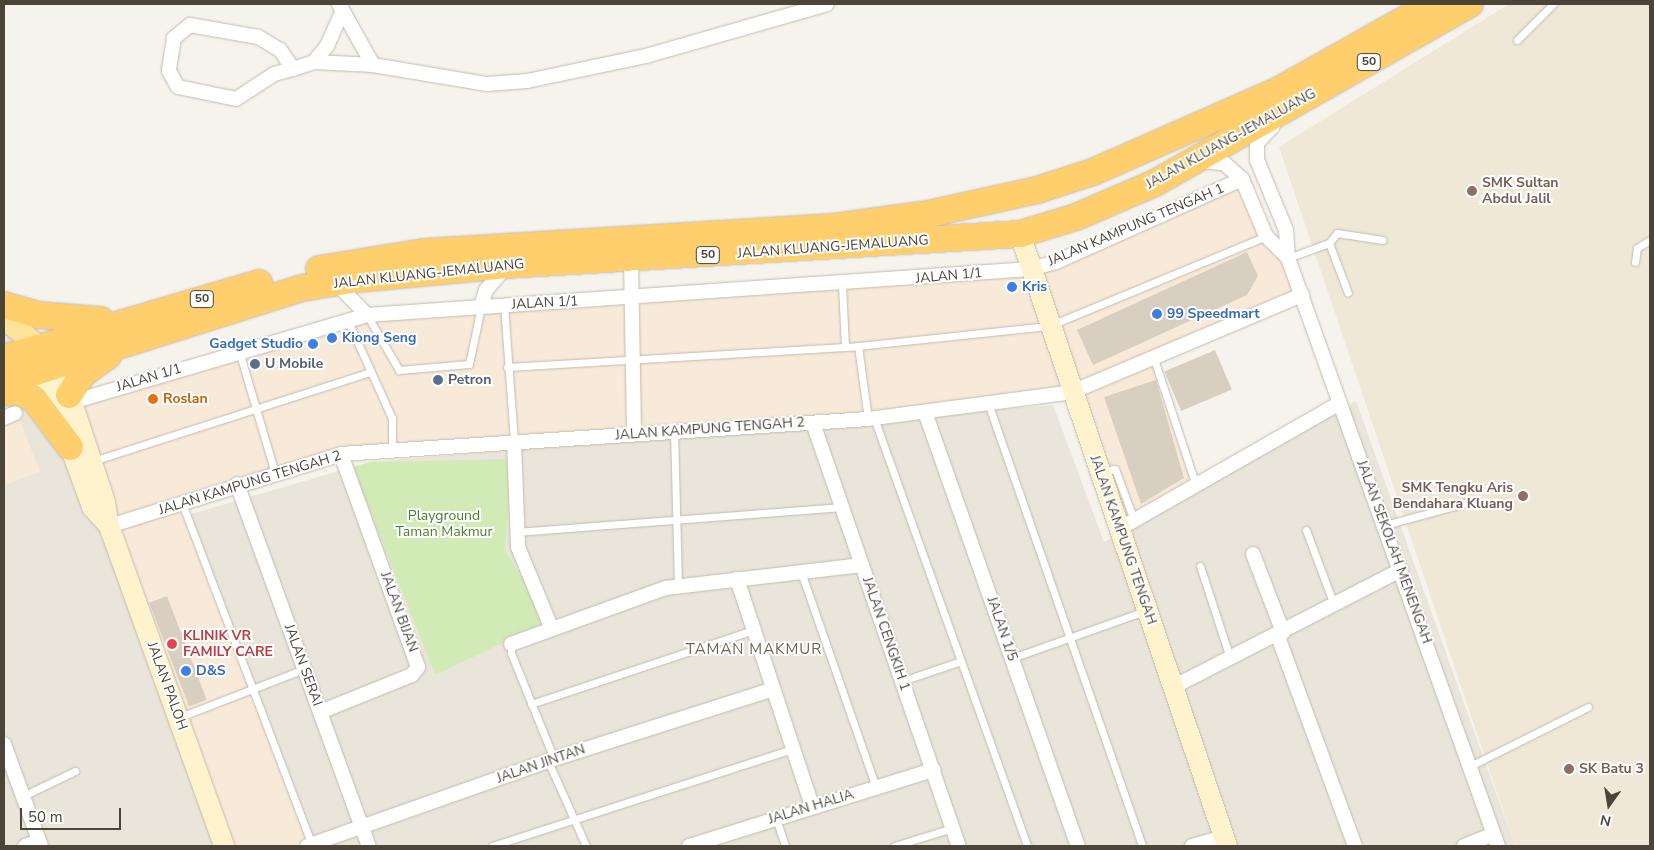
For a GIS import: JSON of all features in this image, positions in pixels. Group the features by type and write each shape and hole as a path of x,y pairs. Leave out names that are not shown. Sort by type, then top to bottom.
{"highway":[{"name":"JALAN KLUANG-JEMALUANG","path":"129,331 278,277 358,260 424,252 833,227 928,214 1037,190 1093,172 1263,97 1432,4"},
{"name":"JALAN KLUANG-JEMALUANG","path":"4,382 28,356 302,288 336,283 507,265 1020,234 1076,217 1198,160 1470,4"},
{"path":"4,305 129,331"},
{"path":"70,399 83,374 129,331"},
{"path":"8,408 20,392 34,399 70,447"}],"main road":[{"name":"JALAN KAMPUNG TENGAH","path":"1020,234 1030,269 1099,472 1127,524 1148,610 1225,842"},
{"path":"4,318 28,356"},
{"name":"JALAN PALOH","path":"28,356 70,399 91,462 109,526 224,846"},
{"name":"JALAN PALOH","path":"28,356 70,447 92,507 109,526"}],"street":[{"path":"293,68 280,50 258,37 190,25 174,38 169,71 178,87 236,99 258,82 314,62 373,65 478,83 527,81 646,56 827,4"},
{"path":"340,9 373,65"},
{"path":"314,62 327,46 340,9"},
{"name":"JALAN SEKOLAH MENENGAH","path":"1313,94 1257,143 1257,160 1286,230 1288,258 1496,840"},
{"name":"JALAN SEKOLAH MENENGAH","path":"1198,160 1224,163 1242,179 1266,236 1288,258"},
{"name":"JALAN KAMPUNG TENGAH 1","path":"1030,269 1056,262 1242,179"},
{"path":"630,259 634,434"},
{"path":"481,306 486,290 507,265"},
{"name":"JALAN 1/1","path":"70,399 347,319 367,315 481,306 842,285 1030,269"},
{"path":"336,283 367,315"},
{"name":"JALAN KAMPUNG TENGAH 2","path":"109,526 237,484 341,454 392,449 871,419 1072,392 1302,295"},
{"path":"1127,524 1340,403"},
{"name":"JALAN 1/5","path":"925,412 1078,846"},
{"name":"JALAN CENGKIH 1","path":"813,423 959,846"},
{"path":"514,442 516,532 550,627"},
{"name":"JALAN BIJAN","path":"320,712 412,675 418,667 341,454"},
{"name":"JALAN SERAI","path":"237,484 369,846"},
{"path":"1253,554 1354,846"},
{"path":"511,644 550,627 678,586 862,565"},
{"path":"1173,686 1401,570"},
{"path":"736,579 812,806"},
{"name":"JALAN JINTAN","path":"310,846 551,760 773,689"},
{"path":"4,744 40,844 26,846"},
{"name":"JALAN HALIA","path":"689,846 812,806 933,770"},
{"path":"1464,846 1496,840"},
{"path":"1192,846 1225,842"}],"lane":[{"path":"1517,40 1553,4"},
{"path":"1288,258 1329,243 1337,233 1345,232 1382,240"},
{"path":"508,366 858,346 1049,326 1266,236"},
{"path":"1635,262 1635,251 1650,240"},
{"path":"1329,243 1348,292"},
{"path":"842,285 845,346"},
{"path":"504,305 514,442"},
{"path":"367,315 399,370 469,364 481,306"},
{"path":"347,319 392,418 392,449"},
{"path":"858,346 871,419 1027,846"},
{"path":"239,350 275,473"},
{"path":"1154,359 1196,485"},
{"path":"91,462 371,372"},
{"path":"988,403 1142,846"},
{"path":"674,431 678,586"},
{"path":"1385,525 1472,501"},
{"path":"182,502 310,846"},
{"path":"516,532 842,507"},
{"path":"1306,530 1334,605"},
{"path":"1200,566 1230,658"},
{"path":"801,572 876,787"},
{"path":"1012,658 1148,610"},
{"path":"531,704 753,630"},
{"path":"511,644 551,760 586,846"},
{"path":"902,681 961,661"},
{"path":"178,718 304,669"},
{"path":"1470,766 1588,707"},
{"path":"492,846 573,817 793,750"},
{"path":"22,796 74,771"},
{"path":"776,818 785,846"},
{"path":"894,846 953,828"}],"shaded area":[{"path":"1509,4 1650,4 1650,846 1515,846 1279,147"},
{"path":"1244,173 1299,302 1158,362 1197,477 1125,520 1078,385 864,414 339,450 183,496 315,846 234,846 126,551 78,395 369,309 1021,265 1056,257"},
{"path":"4,303 66,353 129,532 370,462 1053,405 1104,542 1356,401 1515,846 4,846"},
{"path":"15,408 40,472 4,485 4,412"}],"green space":[{"name":"Playground Taman Makmur","path":"511,459 505,551 549,621 435,675 353,467 370,462"}],"building":[{"path":"1247,252 1258,276 1247,295 1093,365 1077,330"},
{"path":"1215,350 1232,390 1181,411 1164,371"},
{"path":"1156,380 1184,478 1141,504 1104,397"},
{"path":"167,596 207,700 189,706 149,603"}],"place":[{"name":"SMK Sultan Abdul Jalil","path":"1472,191"},
{"name":"Kris","path":"1012,287"},
{"name":"99 Speedmart","path":"1157,314"},
{"name":"Kiong Seng","path":"332,338"},
{"name":"Gadget Studio","path":"313,344"},
{"name":"U Mobile","path":"255,364"},
{"name":"Petron","path":"438,380"},
{"name":"Roslan","path":"153,399"},
{"name":"SMK Tengku Aris Bendahara Kluang","path":"1523,496"},
{"name":"KLINIK VR FAMILY CARE","path":"172,644"},
{"name":"D&S","path":"186,671"},
{"name":"SK Batu 3","path":"1569,769"}],"district":[{"name":"TAMAN MAKMUR","path":"754,650"}]}
